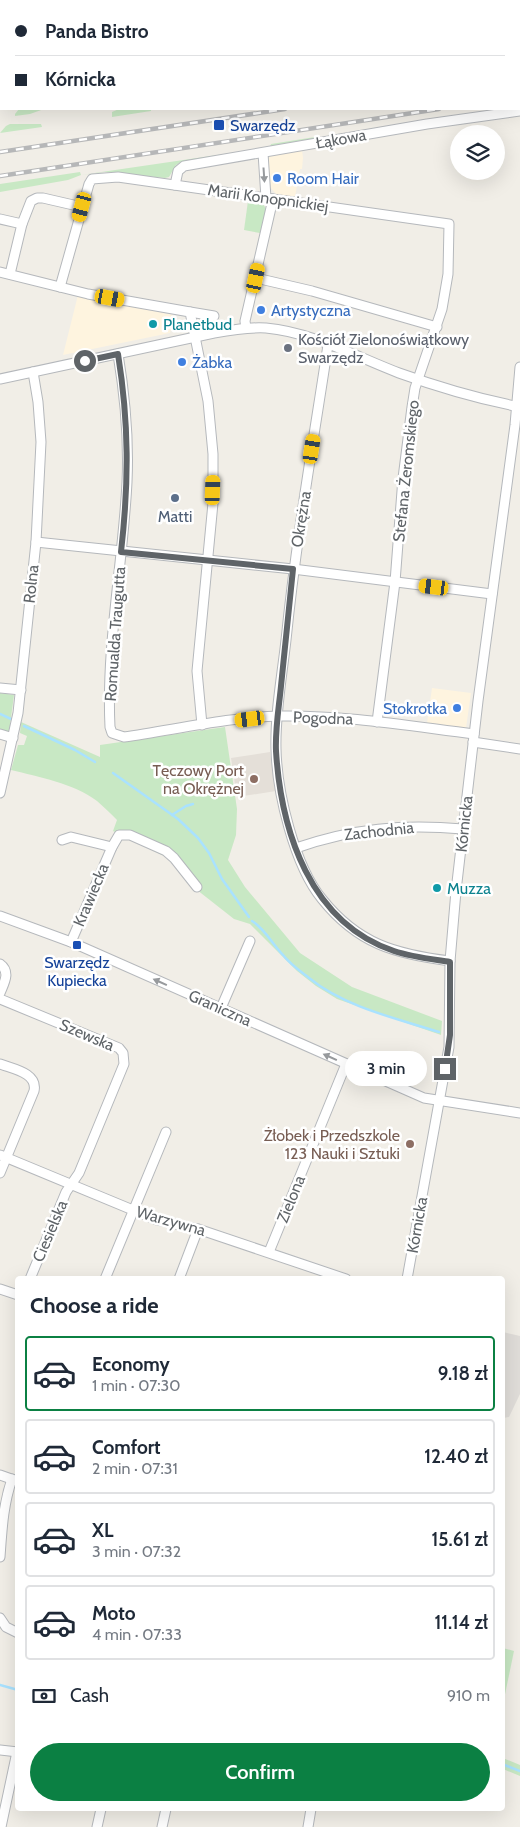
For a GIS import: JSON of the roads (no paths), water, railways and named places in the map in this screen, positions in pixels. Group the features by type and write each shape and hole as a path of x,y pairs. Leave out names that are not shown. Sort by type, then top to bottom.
{"street":[{"name":"Łąkowa","path":"175,185 178,171 184,166 418,126 520,111"},
{"path":"246,328 245,321 256,278 269,198 262,153"},
{"name":"Marii Konopnickiej","path":"82,207 92,179 106,177 449,224"},
{"path":"10,274 28,204 36,198 82,207 60,287"},
{"path":"0,219 22,224"},
{"name":"Stefana Żeromskiego","path":"377,722 395,582 408,433 415,388 442,309 448,274 449,224"},
{"path":"0,272 110,298 214,316"},
{"path":"256,278 312,291 436,327"},
{"path":"190,312 208,401 213,454 213,503 197,671 202,725"},
{"path":"0,379 194,337 246,328 280,330 328,344 418,379 519,407"},
{"name":"Okrężna","path":"328,344 293,569 278,716 277,761 283,799 296,848 315,889 330,908 348,925 370,940 394,951 450,962"},
{"name":"Romualda Traugutta","path":"114,735 110,727 109,677 126,496 128,454 125,402 118,354"},
{"name":"Kórnicka","path":"408,1276 449,1047 450,962 463,829 492,594 519,407 520,367"},
{"name":"Rolna","path":"0,793 13,738 21,690 36,542 41,455 38,402 33,372"},
{"path":"36,542 293,569 492,594"},
{"path":"0,688 21,690"},
{"name":"Pogodna","path":"114,735 124,737 278,716 331,717 377,722 473,738 520,749"},
{"path":"0,734 13,738"},
{"name":"Zachodnia","path":"296,848 338,835 391,827 412,826 463,829"},
{"name":"Krawiecka","path":"71,942 112,847 117,837 122,834 137,837 166,851 197,887"},
{"name":"Krawiecka","path":"62,840 71,836 112,847"},
{"name":"Graniczna","path":"0,916 71,942 424,1098 520,1113"},
{"path":"221,1008 250,941"},
{"path":"0,964 4,967 6,974 0,993"},
{"name":"Szewska","path":"0,1000 119,1048 123,1054 124,1064 79,1173 71,1185"},
{"path":"0,1064 28,1075 33,1079 35,1085 34,1091 3,1157 0,1173"},
{"name":"Zielona","path":"269,1252 346,1064"},
{"path":"106,1276 166,1132"},
{"name":"Warzywna","path":"3,1157 157,1220 198,1229 269,1252 330,1276"},
{"name":"Ciesielska","path":"31,1276 66,1192 71,1185"},
{"path":"179,1276 198,1229"},
{"path":"0,1289 15,1294"},
{"path":"0,1475 15,1480 5,1499 2,1516 0,1557"},
{"path":"0,1618 9,1629 15,1631"},
{"path":"0,1750 15,1752"},
{"path":"1,1827 15,1761"},
{"path":"97,1827 101,1811"},
{"path":"162,1827 166,1811"},
{"path":"308,1827 311,1811"}],"waterway":[{"path":"0,714 11,719"},
{"path":"24,726 75,750 95,762"},
{"path":"113,773 178,819 198,838 209,853 222,879 249,917"},
{"path":"172,815 193,804"},
{"path":"252,921 302,973 338,997 371,1011 439,1032"},
{"path":"0,1685 15,1689"},
{"path":"505,1765 520,1771"}],"railway":[{"path":"0,152 278,110"},
{"path":"0,176 432,110"}],"place":[{"name":"Swarzędz","path":"219,125"},
{"name":"Room Hair","path":"277,178"},
{"name":"Artystyczna","path":"261,310"},
{"name":"Planetbud","path":"153,324"},
{"name":"Kościół Zielonoświątkowy Swarzędz","path":"288,348"},
{"name":"Żabka","path":"182,362"},
{"name":"Matti","path":"175,498"},
{"name":"Stokrotka","path":"457,708"},
{"name":"Tęczowy Port na Okrężnej","path":"254,779"},
{"name":"Muzza","path":"437,888"},
{"name":"Swarzędz Kupiecka","path":"77,945"},
{"name":"Żłobek i Przedszkole 123 Nauki i Sztuki","path":"410,1144"}]}
